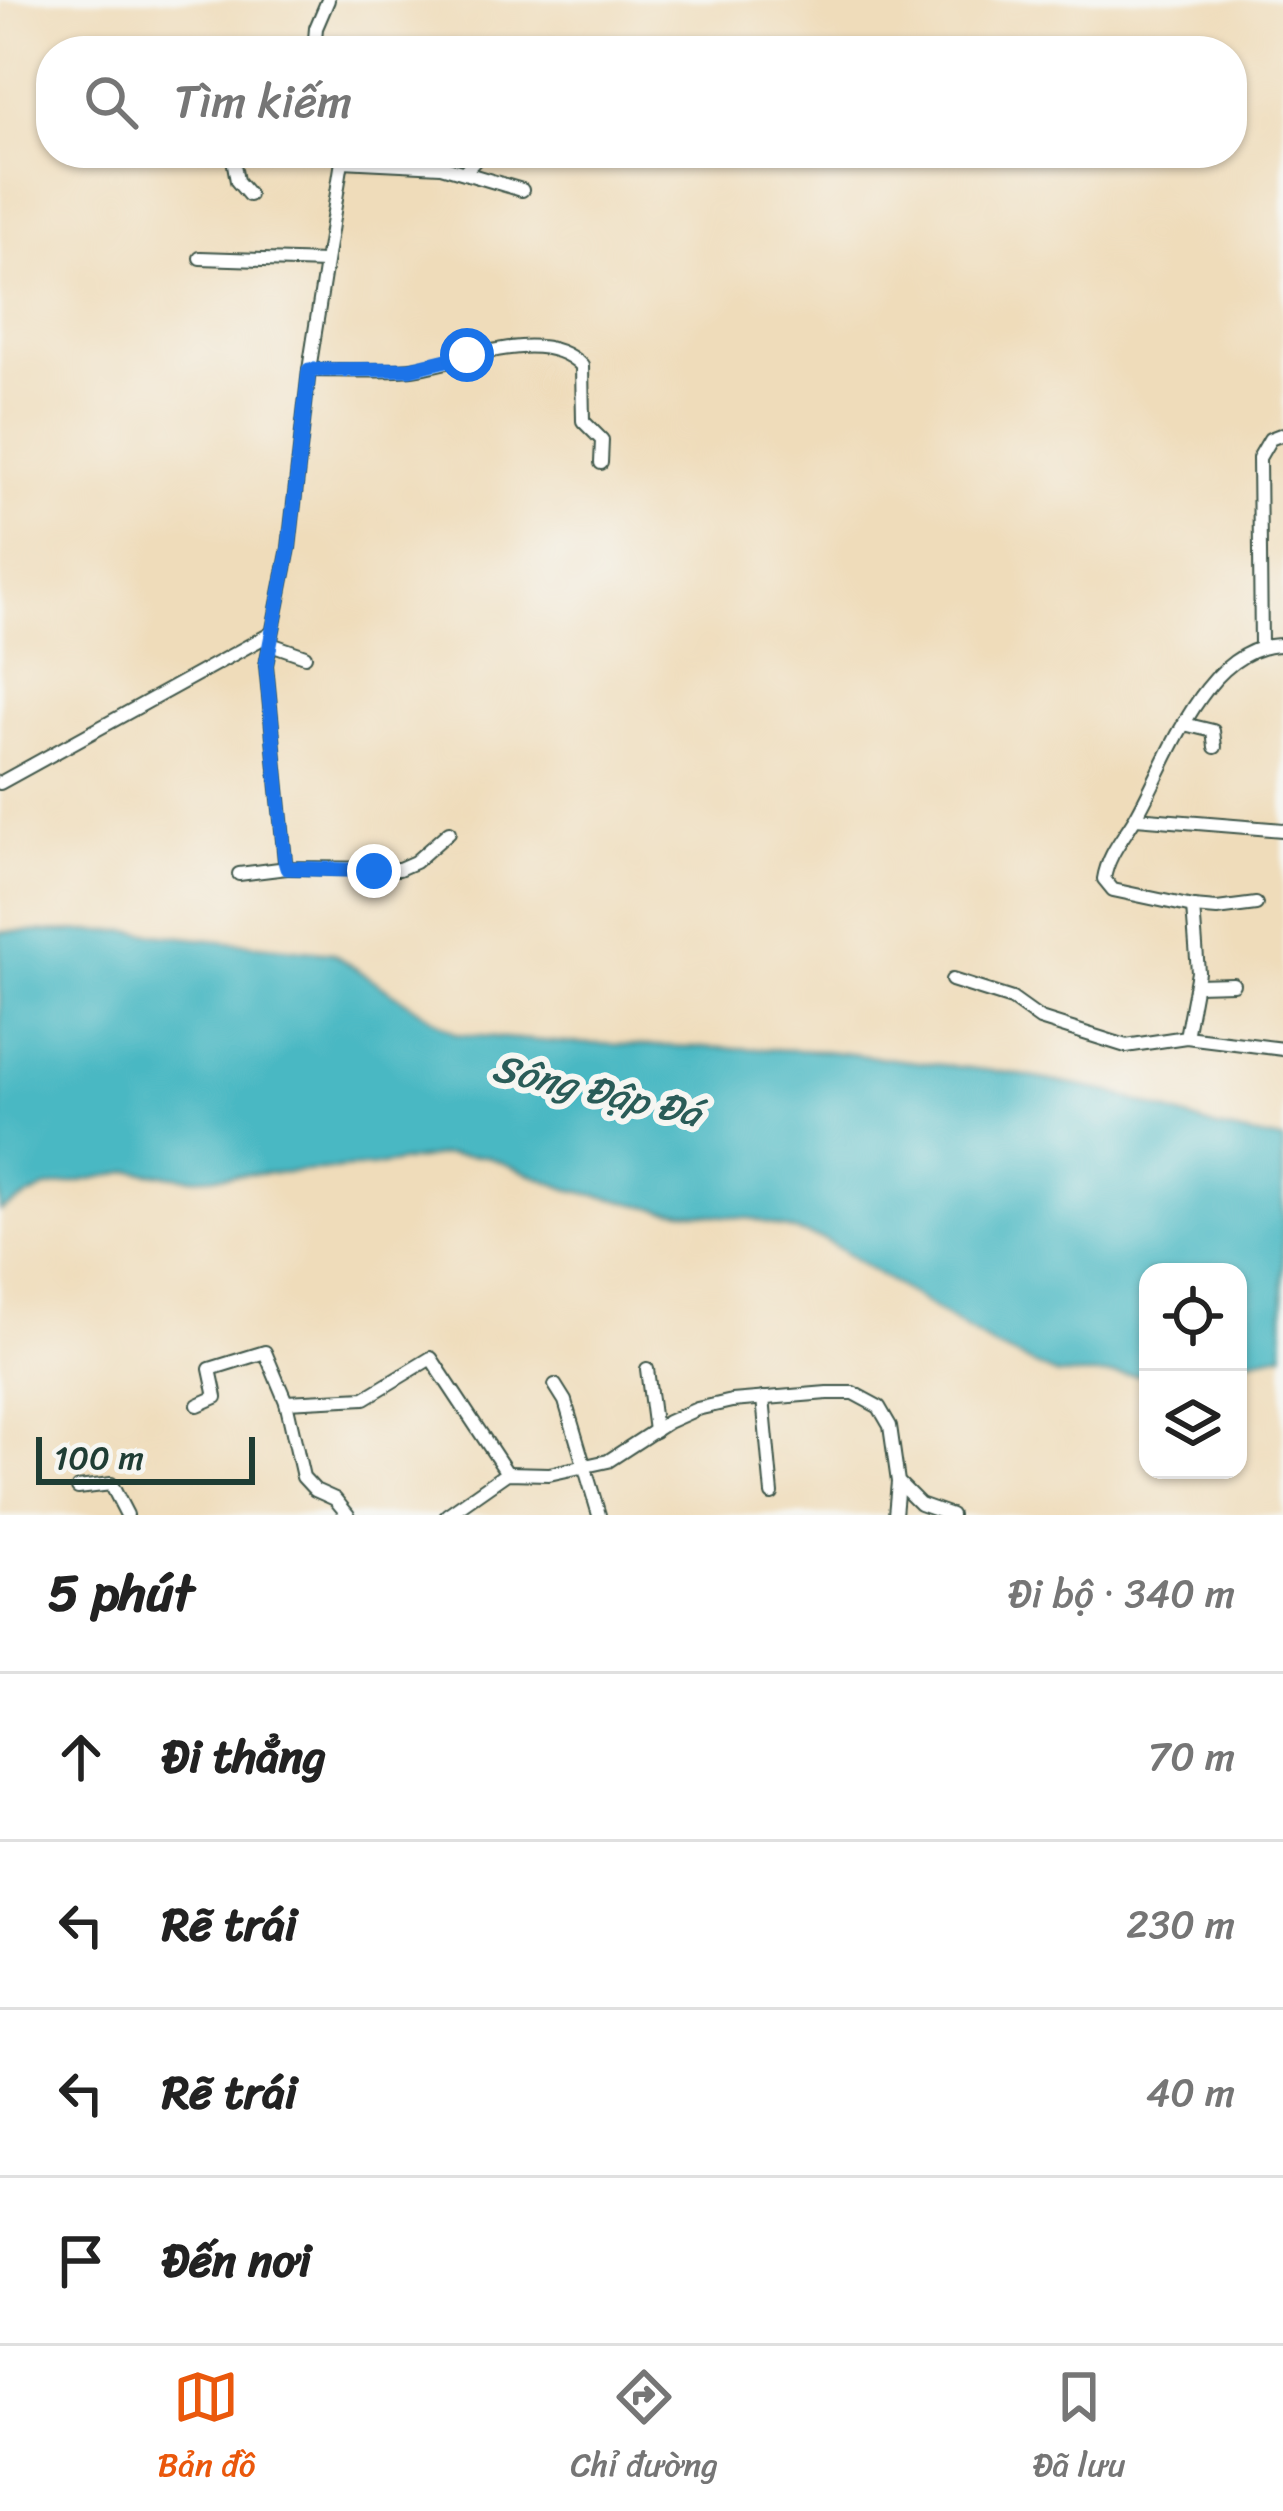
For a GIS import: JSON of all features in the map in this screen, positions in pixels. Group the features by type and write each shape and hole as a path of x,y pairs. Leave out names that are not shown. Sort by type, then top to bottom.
{"street":[{"path":"315,36 328,0"},
{"path":"235,168 237,181 249,195"},
{"path":"287,868 266,688 338,168"},
{"path":"445,168 522,190"},
{"path":"464,172 468,168"},
{"path":"200,258 325,262"},
{"path":"309,370 410,369 509,347 557,353 582,366 583,421 602,440 601,464"},
{"path":"1261,645 1258,458 1262,446 1283,434"},
{"path":"270,638 305,656"},
{"path":"0,783 270,638"},
{"path":"1256,904 1193,907 1113,890 1106,884 1106,867 1184,724 1229,666 1261,645 1283,645"},
{"path":"1184,724 1213,731 1215,747"},
{"path":"1136,818 1283,830"},
{"path":"239,874 287,868 399,869 415,862 448,832"},
{"path":"1186,1037 1198,959 1193,907"},
{"path":"952,980 1012,999 1040,1019 1111,1042 1134,1046 1186,1037 1283,1049"},
{"path":"1196,985 1233,984"},
{"path":"198,1405 216,1397 210,1369 262,1352 286,1402 303,1477 348,1515"},
{"path":"286,1402 365,1398 431,1358 507,1473"},
{"path":"646,1370 655,1431"},
{"path":"555,1385 566,1401 598,1515"},
{"path":"447,1515 463,1510 507,1473 549,1474 608,1461 655,1431 712,1404 827,1393 868,1398 890,1426 898,1482 895,1515"},
{"path":"763,1398 772,1494"},
{"path":"898,1482 920,1504 950,1515"},
{"path":"78,1488 111,1484 128,1515"}],"water":[{"name":"Sông Đập Đá","path":"127,931 332,953 456,1034 566,1043 826,1051 1010,1073 1110,1092 1217,1128 1283,1141 1283,1353 1247,1360 1247,1263 1139,1263 1139,1375 1057,1375 993,1346 825,1240 754,1219 663,1210 567,1189 486,1156 444,1155 370,1167 191,1178 132,1171 46,1188 0,1211 0,932"}],"route":[{"path":"374,871 287,868 285,861 266,665 289,548 309,370 410,369 467,355"}]}
